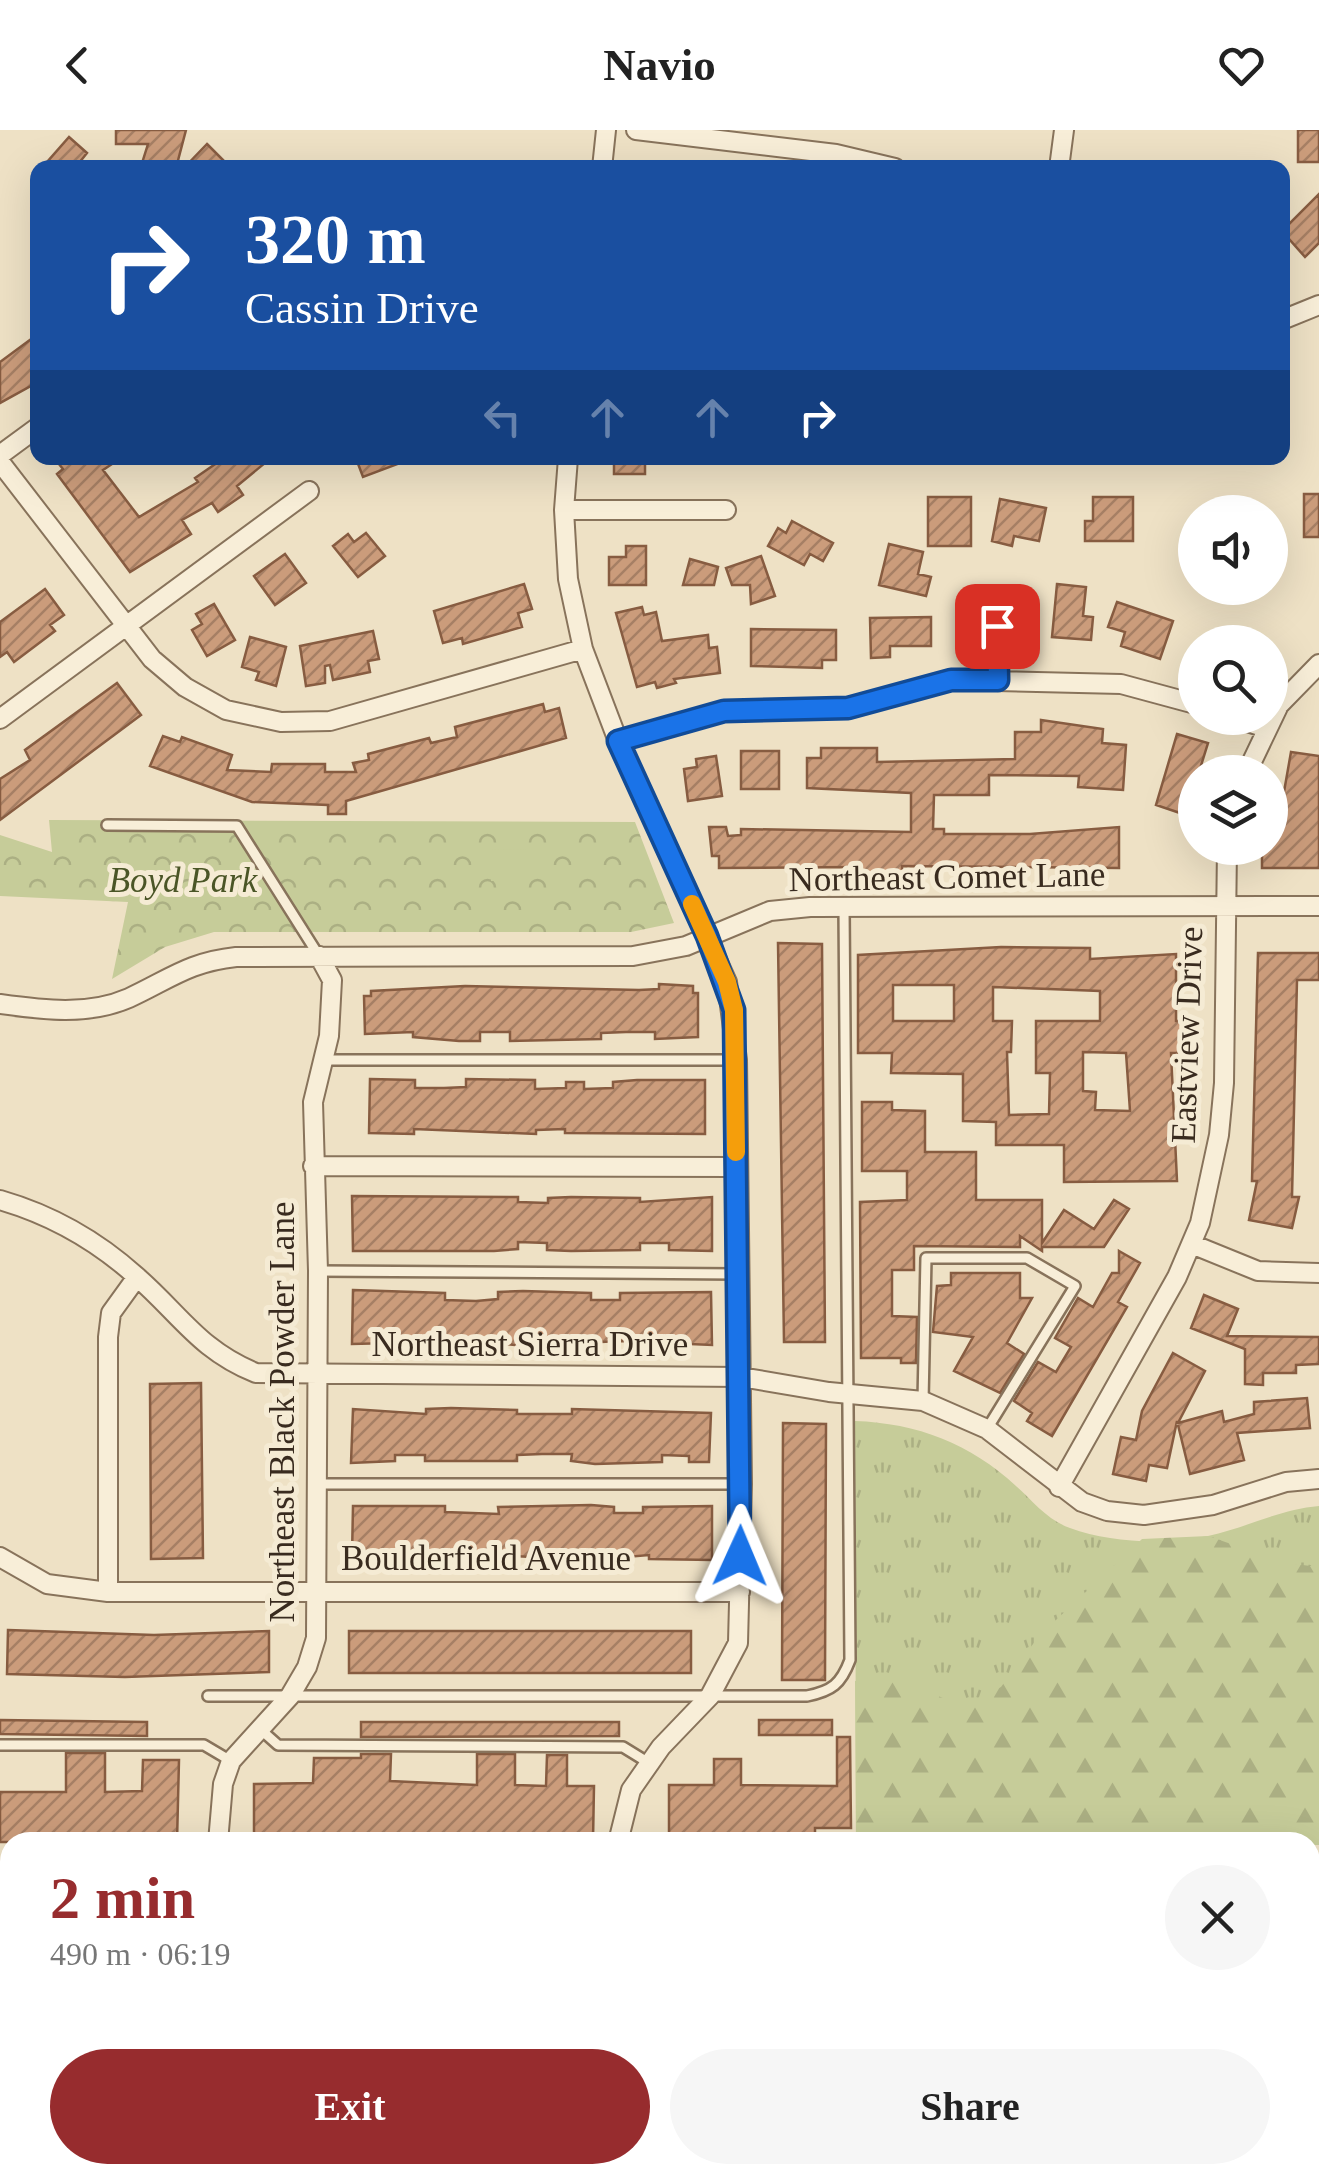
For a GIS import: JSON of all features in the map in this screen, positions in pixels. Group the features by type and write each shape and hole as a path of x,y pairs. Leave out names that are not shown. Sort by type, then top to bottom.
{"street":[{"path":"603,160 606,130"},
{"path":"636,130 861,160"},
{"path":"1060,160 1064,130"},
{"path":"1290,317 1319,305"},
{"path":"30,434 0,459 152,659 185,687 226,710 281,722 330,721 583,648"},
{"path":"567,465 564,510 568,579 583,648 618,741 707,936 734,1010 737,1060 742,1484 738,1643 710,1696 631,1790 620,1832"},
{"path":"0,719 309,491"},
{"path":"564,510 726,510"},
{"path":"997,599 998,680"},
{"path":"1288,696 1319,664"},
{"path":"618,741 724,711 848,708 951,680 1120,684 1178,699"},
{"name":"Eastview Drive","path":"1059,1487 1194,1245 1214,1166 1224,1083 1226,865"},
{"name":"Northeast Comet Lane","path":"0,1004 70,1011 100,1007 127,999 202,960 632,956 666,952 770,911 844,907 1319,906"},
{"name":"Northeast Black Powder Lane","path":"219,1832 223,1784 232,1761 290,1696 307,1667 316,1638 318,1271 313,1102 332,980 319,956"},
{"path":"313,1166 736,1167"},
{"name":"Northeast Sierra Drive","path":"0,1200 64,1224 137,1276 197,1340 225,1360 256,1372 318,1376 741,1377 850,1395 923,1400 987,1429 1059,1487 1107,1511 1144,1515 1213,1505 1286,1482 1319,1479"},
{"path":"1194,1245 1258,1271 1319,1273"},
{"path":"108,1592 111,1314 137,1276"},
{"name":"Boulderfield Avenue","path":"0,1557 47,1584 108,1592 740,1592"}],"lane":[{"path":"107,825 236,826 319,956"},
{"path":"208,1696 807,1696 830,1691 843,1678 850,1660 850,1395 844,1368 844,907"},
{"path":"322,1060 737,1060"},
{"path":"923,1400 926,1258 1027,1258 1074,1286 987,1429"},
{"path":"318,1271 737,1274"},
{"path":"318,1484 742,1484"},
{"path":"258,1728 278,1745 622,1747 650,1764"},
{"path":"0,1745 204,1745 232,1761"}],"green space":[{"name":"Boyd Park","path":"49,820 635,822 674,923 631,932 214,932 165,947 112,979 128,902 0,896 0,835 52,852"},
{"path":"491,849 528,850 528,881 491,881"},
{"path":"855,1421 900,1426 942,1438 999,1471 1054,1520 1103,1537 1138,1541 1191,1539 1319,1506 1319,1832 856,1832"},
{"path":"1208,1536 1286,1563 1319,1567 1319,1832 856,1832 855,1681 891,1674 960,1706 1001,1687 1039,1636 1142,1539"}],"building":[{"path":"116,130 186,130 178,160 143,160 148,144 116,144"},
{"path":"1298,130 1319,130 1319,162 1298,162"},
{"path":"69,137 87,153 81,160 49,160"},
{"path":"207,144 223,160 192,160"},
{"path":"1319,194 1319,243 1305,257 1290,240 1290,223"},
{"path":"30,340 30,386 0,403 0,362"},
{"path":"60,465 110,465 103,470 139,517 198,482 195,478 214,465 262,465 237,486 243,495 218,512 212,503 182,520 191,534 130,572 57,474 63,469"},
{"path":"358,465 395,465 363,477"},
{"path":"614,465 645,465 645,474 614,474"},
{"path":"1304,494 1319,494 1319,537 1304,537"},
{"path":"928,497 971,497 971,546 928,546"},
{"path":"1093,497 1133,497 1133,541 1085,541 1085,521 1093,521"},
{"path":"1000,499 1046,508 1039,541 1014,536 1012,546 992,541"},
{"path":"792,521 833,543 823,561 810,554 804,565 768,546 778,528 786,533"},
{"path":"366,533 385,556 358,577 333,546 348,534 354,542"},
{"path":"889,544 923,552 918,574 931,577 926,596 879,585"},
{"path":"626,546 646,546 646,585 609,585 609,557 626,557"},
{"path":"285,554 306,583 275,605 254,576"},
{"path":"761,556 775,596 751,604 750,585 732,585 726,568"},
{"path":"690,559 718,567 714,585 683,585"},
{"path":"524,584 532,609 518,613 522,627 463,644 462,638 443,643 434,611"},
{"path":"1057,584 1086,587 1083,616 1093,617 1091,640 1052,637"},
{"path":"45,589 64,615 50,625 55,631 14,662 7,652 0,657 0,622"},
{"path":"1117,602 1173,621 1160,659 1121,646 1125,632 1108,627"},
{"path":"214,604 235,640 207,656 192,630 202,624 196,614"},
{"path":"642,607 644,615 656,612 662,641 708,635 709,648 717,647 720,673 674,679 676,683 657,688 655,682 637,687 616,613"},
{"path":"931,617 931,646 890,646 890,657 871,658 870,618"},
{"path":"751,629 836,630 836,660 822,660 822,668 751,666"},
{"path":"373,631 379,659 368,661 370,672 333,680 330,665 325,666 325,683 306,686 300,646"},
{"path":"250,637 286,647 276,686 256,680 259,672 242,667"},
{"path":"117,683 141,715 0,820 0,779 30,760 25,750"},
{"path":"543,704 545,712 559,708 566,738 346,801 346,814 328,814 328,805 252,802 150,766 163,736 180,742 182,737 232,755 227,770 271,772 272,764 325,764 325,772 356,772 353,763 369,760 368,754 429,738 431,743 457,737 455,727"},
{"path":"1041,720 1103,729 1102,743 1126,745 1123,790 1078,787 1079,776 989,775 989,795 934,795 933,829 944,829 944,834 1030,834 1119,827 1119,868 902,866 902,873 856,874 856,867 719,868 719,856 712,856 709,827 726,827 728,836 741,835 741,829 911,832 911,793 807,788 807,758 821,758 821,748 877,748 877,762 1015,759 1015,732 1041,732"},
{"path":"1177,734 1208,743 1204,755 1178,755 1178,812 1156,805"},
{"path":"741,751 779,751 779,789 741,789"},
{"path":"1291,752 1319,756 1319,868 1262,868 1288,865"},
{"path":"716,756 722,796 688,801 684,769 697,767 696,759"},
{"path":"778,943 822,944 825,1342 784,1342"},
{"path":"1001,947 1090,948 1090,959 1176,954 1176,1021 1185,1021 1185,1053 1171,1053 1177,1181 1064,1182 1064,1145 996,1145 996,1122 963,1121 963,1074 891,1073 892,1053 858,1053 858,955","holes":["893,985 954,985 954,1021 893,1021","993,987 1100,991 1100,1021 1036,1021 1036,1073 1050,1073 1049,1114 1009,1115 1007,1052 1011,1052 1012,1021 993,1021","1083,1052 1126,1053 1130,1111 1095,1110 1096,1092 1083,1091"]},
{"path":"1258,953 1319,953 1319,980 1297,980 1292,1197 1299,1197 1292,1228 1249,1220 1257,1181 1252,1181"},
{"path":"659,984 693,986 693,993 698,993 698,1037 655,1039 655,1032 626,1032 601,1033 601,1039 510,1041 510,1032 480,1032 480,1041 459,1041 413,1037 413,1032 365,1034 364,996 371,996 371,991 465,986 639,990 659,989"},
{"path":"370,1079 415,1080 415,1088 466,1087 466,1079 535,1080 535,1089 566,1088 566,1082 584,1082 584,1089 613,1088 613,1082 637,1080 705,1080 705,1134 565,1133 565,1129 536,1130 536,1134 414,1129 414,1134 369,1133"},
{"path":"862,1102 892,1102 892,1110 925,1111 925,1152 976,1152 976,1200 1042,1200 1042,1243 1064,1210 1094,1229 1114,1200 1129,1209 1104,1247 1042,1247 1042,1251 1020,1236 1020,1247 914,1246 914,1270 892,1270 892,1316 917,1317 916,1363 901,1363 901,1358 861,1358 860,1202 907,1200 907,1171 862,1171"},
{"path":"352,1196 518,1197 518,1202 548,1203 548,1198 571,1197 640,1198 640,1202 712,1197 712,1251 669,1250 669,1243 640,1243 640,1250 547,1250 547,1243 518,1242 518,1249 494,1251 353,1251"},
{"path":"1119,1251 1140,1263 1118,1302 1127,1307 1052,1436 1027,1421 1032,1413 1014,1401 1038,1362 1056,1372 1071,1347 1055,1338 1078,1298 1093,1307 1112,1273 1119,1273"},
{"path":"951,1273 1020,1273 1020,1298 1032,1298 1007,1343 1024,1354 1000,1393 954,1371 973,1337 933,1332 937,1286 951,1285"},
{"path":"353,1290 445,1293 445,1300 476,1301 498,1299 498,1292 523,1291 591,1293 591,1300 620,1300 620,1293 711,1292 712,1345 620,1341 524,1346 475,1341 352,1344"},
{"path":"1204,1295 1238,1309 1227,1336 1319,1337 1319,1364 1296,1365 1296,1373 1263,1373 1263,1385 1245,1384 1245,1349 1191,1328"},
{"path":"1173,1353 1205,1371 1178,1423 1222,1411 1224,1422 1254,1414 1254,1402 1307,1398 1310,1428 1237,1433 1244,1460 1190,1474 1177,1421 1167,1468 1149,1465 1146,1481 1113,1474 1121,1437 1136,1440 1142,1411"},
{"path":"201,1383 203,1558 151,1559 150,1384"},
{"path":"353,1409 426,1414 426,1409 517,1410 517,1414 572,1414 572,1409 711,1413 709,1462 662,1455 662,1462 595,1464 571,1461 572,1454 542,1454 517,1455 517,1461 425,1461 425,1455 395,1455 395,1461 351,1463"},
{"path":"783,1423 826,1424 825,1680 782,1680"},
{"path":"353,1506 445,1506 445,1512 499,1514 498,1507 614,1507 614,1513 643,1513 643,1507 712,1506 712,1560 649,1559 649,1555 590,1560 474,1554 397,1559 352,1556"},
{"path":"8,1630 154,1635 269,1631 269,1672 125,1677 7,1674"},
{"path":"349,1631 691,1631 691,1673 349,1673"},
{"path":"0,1720 147,1722 147,1736 0,1734"},
{"path":"759,1720 832,1720 832,1735 759,1735"},
{"path":"361,1722 619,1722 619,1736 361,1737"},
{"path":"837,1737 850,1737 851,1828 815,1828 815,1832 669,1832 669,1785 714,1785 714,1759 741,1759 741,1785 837,1786"},
{"path":"66,1753 105,1753 105,1792 142,1791 143,1760 179,1760 177,1832 0,1832 0,1792 66,1792"},
{"path":"361,1754 391,1754 390,1781 477,1785 477,1754 515,1754 515,1785 546,1786 547,1755 567,1755 567,1786 594,1786 593,1832 254,1832 254,1784 313,1783 314,1758 361,1758"}],"slow traffic":[{"path":"692,904 727,982 734,1010 736,1152"}],"route":[{"path":"740,1556 741,1359 734,1010 727,982 618,741 724,711 848,708 880,703 951,680 998,680 997,626"}]}
